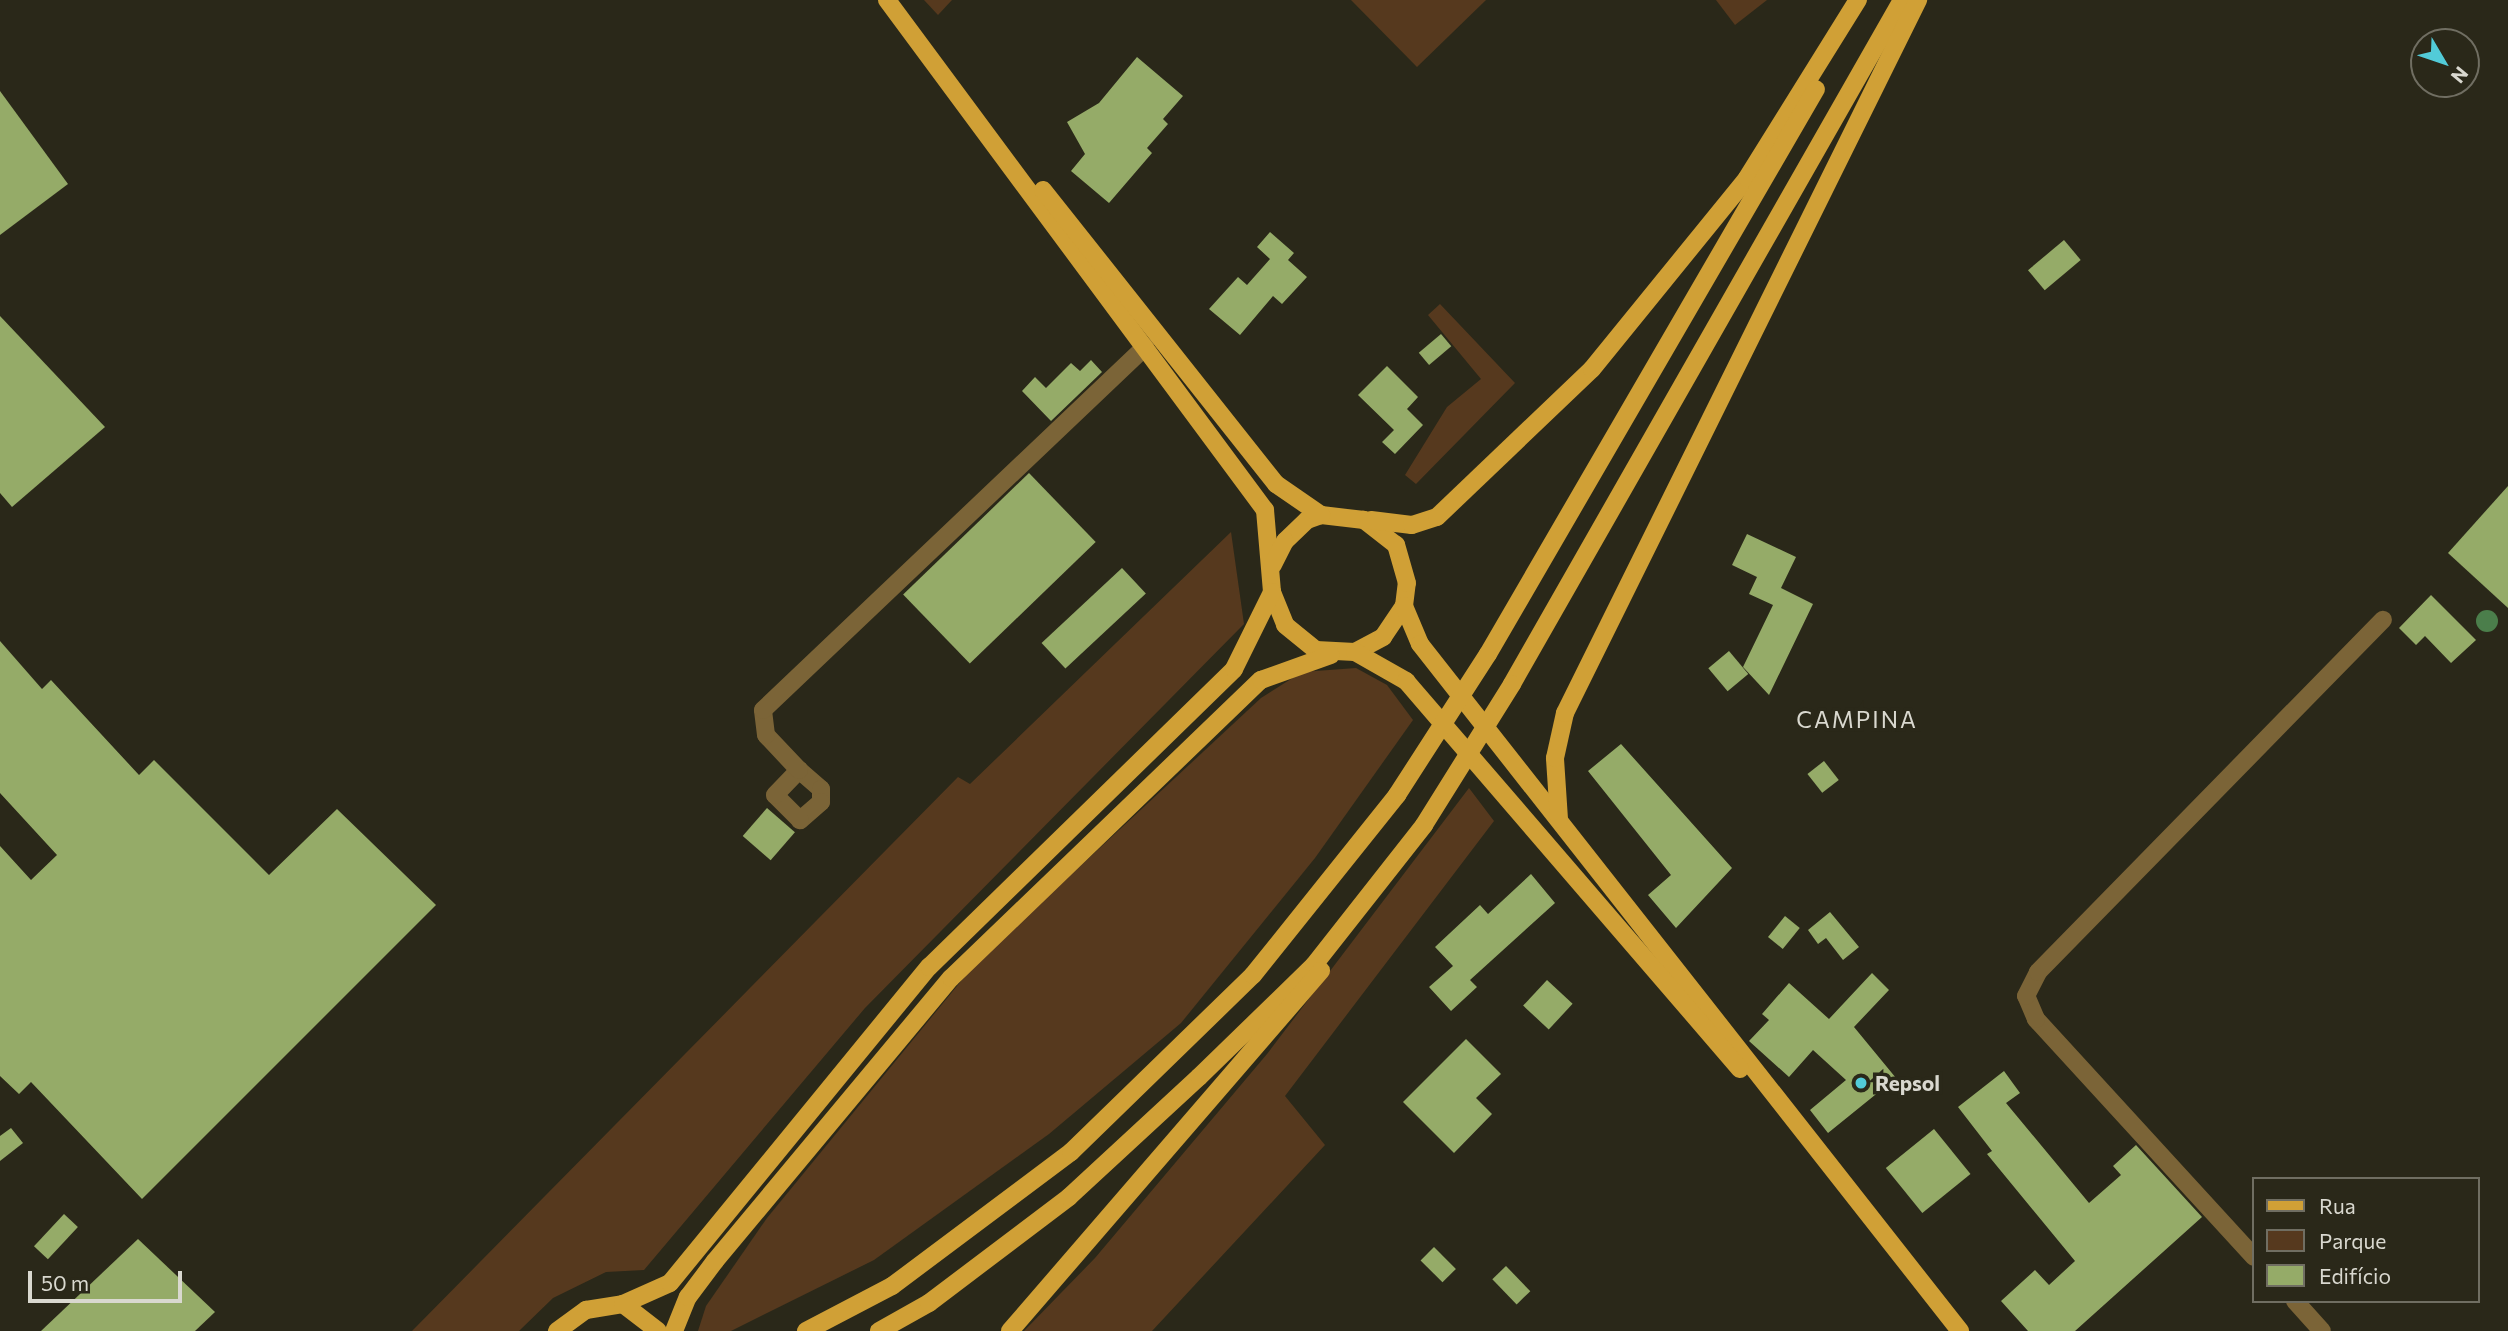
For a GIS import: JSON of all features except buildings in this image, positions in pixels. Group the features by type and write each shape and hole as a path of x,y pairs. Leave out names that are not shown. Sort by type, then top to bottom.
{"main road":[{"path":"887,0 1265,510 1273,565 1272,592 1284,625 1298,640 1337,654"},
{"path":"1273,565 1295,529 1321,515 1425,524 1592,369 1747,178 1858,0"},
{"path":"806,1331 892,1286 1071,1152 1253,975 1397,795 1488,654 1866,0"},
{"path":"1010,1331 1290,1012 1424,825 1512,684 1902,0"},
{"path":"1559,822 1554,778 1565,713 1918,0"},
{"path":"939,70 1077,230 1276,484 1321,515"},
{"path":"674,1331 688,1297 715,1261 951,978 1261,680 1337,654 1355,652 1383,637 1404,606 1407,583 1396,545 1364,520 1344,516"},
{"path":"557,1331 586,1310 624,1304 670,1283 929,967 1234,669 1272,592"},
{"path":"1404,606 1420,644 1960,1331"},
{"path":"1355,652 1406,681 1893,1247"},
{"path":"879,1331 929,1303 1069,1197 1275,1004 1360,911"},
{"path":"624,1304 659,1331"}],"street":[{"path":"799,769 766,735 763,710 1145,347"},
{"path":"2252,1255 2036,1019 2026,996 2038,972 2383,620"},
{"path":"2297,1303 2322,1331"}],"green space":[{"path":"924,0 952,0 938,15"},
{"path":"1351,0 1486,0 1417,67"},
{"path":"1716,0 1767,0 1735,25"},
{"path":"1440,304 1515,383 1416,484 1405,475 1447,407 1481,379 1428,315"},
{"path":"1231,532 1244,624 865,1008 644,1270 606,1272 553,1298 519,1331 412,1331 958,777 970,784"},
{"path":"1356,668 1387,685 1413,720 1315,858 1181,1023 1049,1134 874,1260 731,1331 698,1331 706,1306 767,1218 975,964 1261,698 1302,672"},
{"path":"1469,788 1494,821 1285,1096 1325,1145 1152,1331 1024,1331 1095,1258 1267,1054"}],"shaded area":[{"path":"2483,610 2491,610 2498,617 2498,625 2491,632 2483,632 2476,625 2476,617"}],"place":[{"name":"Repsol","path":"1861,1083"}],"district":[{"name":"CAMPINA","path":"1857,719"}]}
